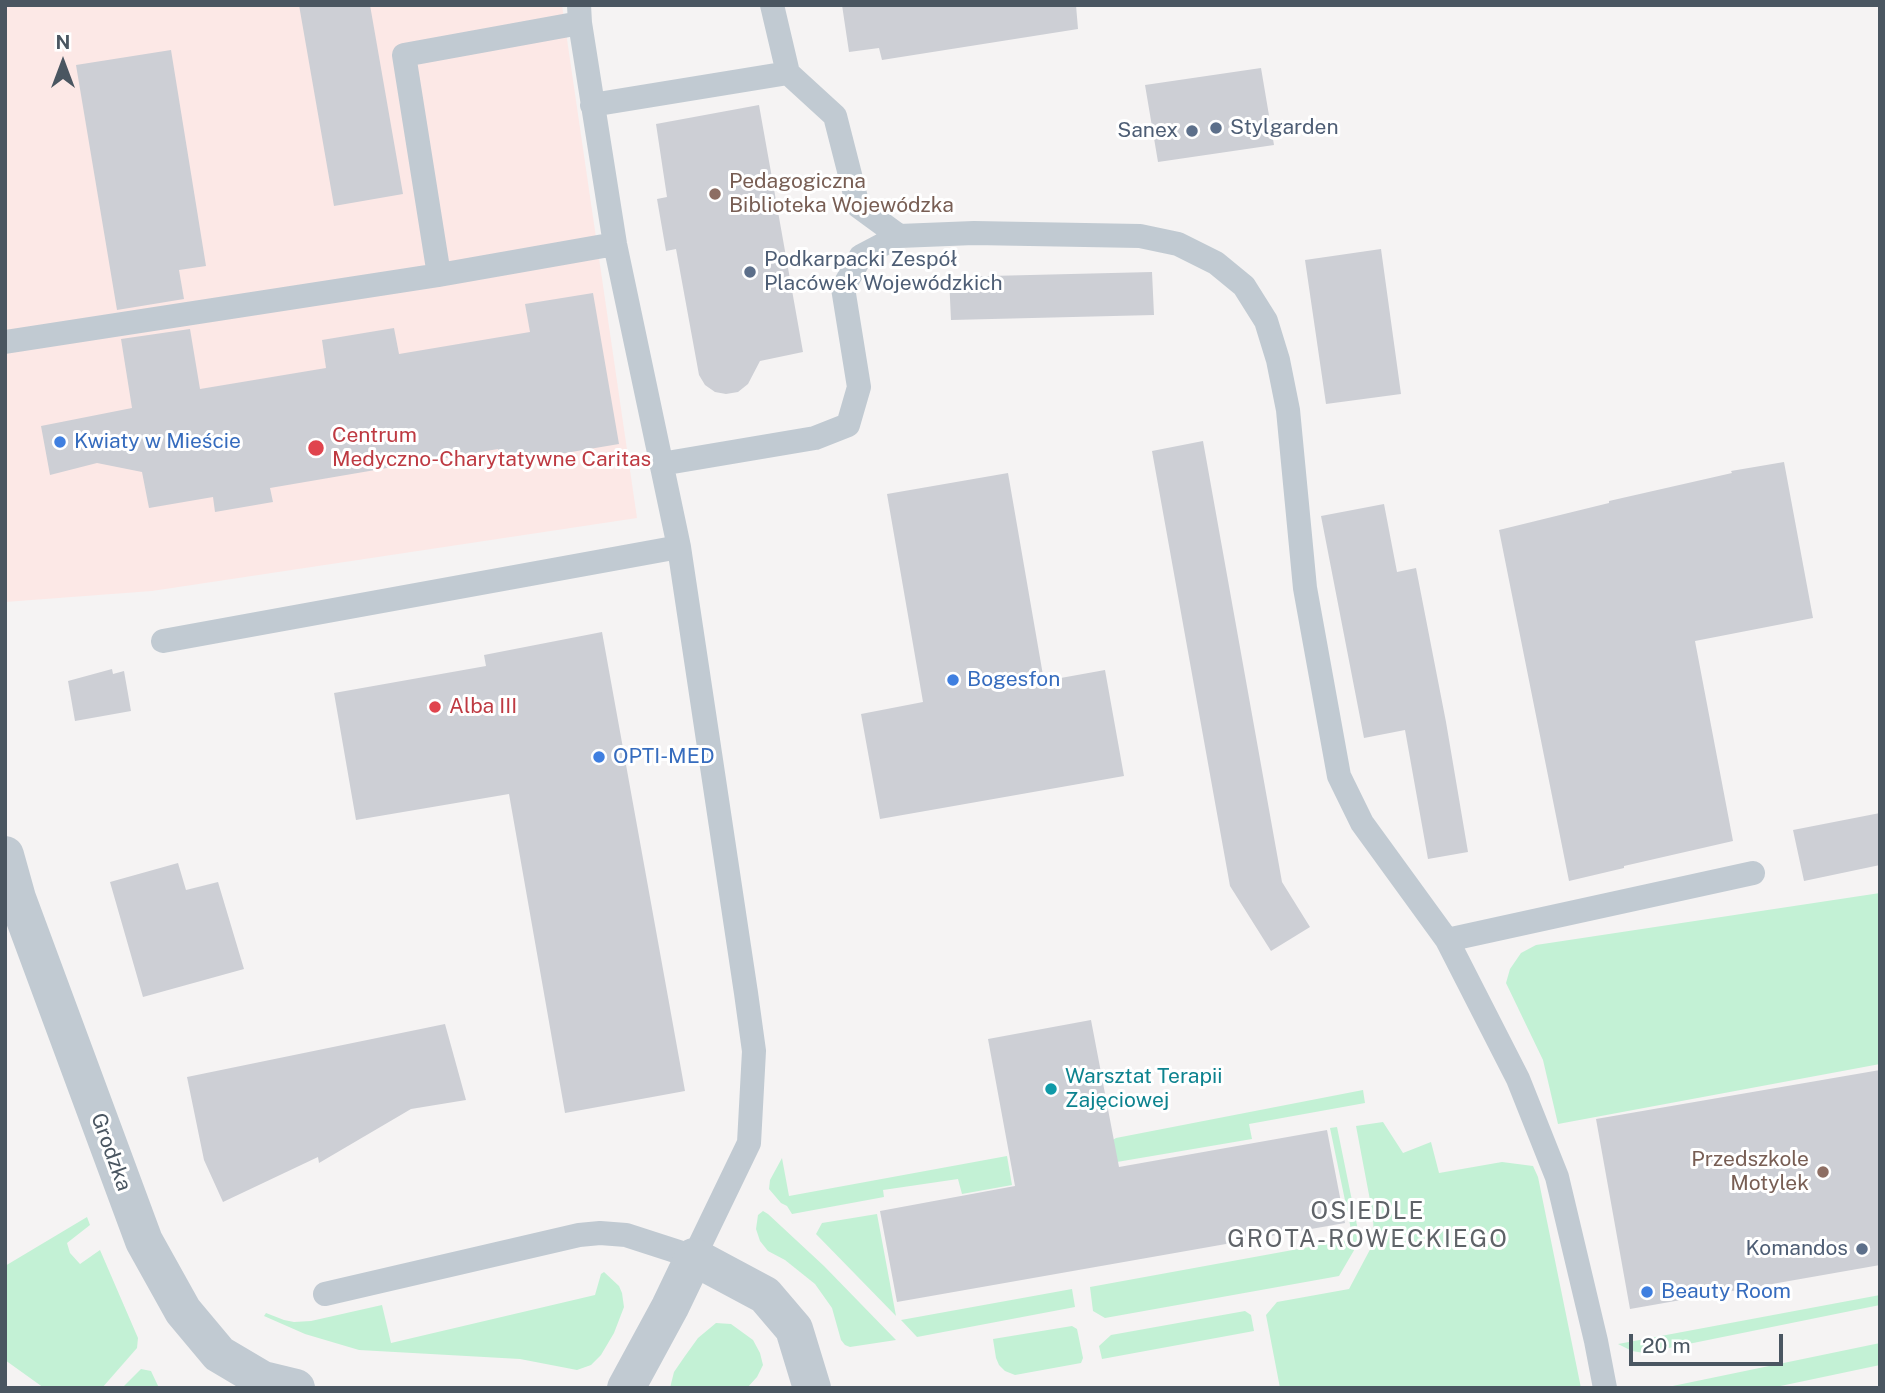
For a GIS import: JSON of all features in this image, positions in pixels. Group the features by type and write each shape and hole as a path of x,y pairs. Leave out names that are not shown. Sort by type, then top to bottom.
{"street":[{"name":"Grodzka","path":"5,855 17,898 144,1241 183,1311 219,1354 263,1380 296,1388"},
{"path":"626,1388 694,1256 765,1295 794,1329 812,1388"}],"lane":[{"path":"772,5 788,73 835,116 858,206 899,236"},
{"path":"325,1294 579,1235 626,1235 694,1256 749,1143 754,1051 679,547 615,244 580,14 404,55 439,275"},
{"path":"592,105 788,73"},
{"path":"661,464 815,438 848,425 859,387 843,288 861,256 899,236 974,233 1140,236 1178,244 1216,263 1244,286 1266,321 1278,360 1288,410 1306,588 1339,776 1362,823 1447,940 1518,1079 1557,1177 1605,1388"},
{"path":"5,342 439,275 615,244"},
{"path":"163,641 679,547"},
{"path":"1447,940 1753,873"}],"shaded area":[{"path":"5,5 562,5 637,518 152,591 5,602"}],"green space":[{"path":"1880,893 1880,1064 1558,1124 1543,1060 1506,983 1510,969 1521,953 1536,945"},
{"path":"1363,1090 1365,1103 1249,1124 1252,1139 1111,1163 1106,1144 1116,1138"},
{"path":"1383,1122 1403,1153 1431,1142 1439,1173 1502,1162 1533,1166 1538,1177 1581,1388 1280,1388 1266,1315 1277,1302 1349,1289 1374,1242 1373,1216 1356,1126"},
{"path":"1337,1127 1360,1240 1339,1276 1105,1318 1093,1311 1090,1287 1353,1239 1330,1128"},
{"path":"1007,1156 1012,1185 962,1194 958,1179 883,1190 884,1197 792,1214 769,1189 770,1180 782,1158 789,1196"},
{"path":"763,1211 824,1266 896,1340 850,1347 845,1345 841,1340 832,1308 815,1284 785,1260 768,1251 760,1241 756,1229 758,1215"},
{"path":"877,1214 896,1316 816,1234 822,1223"},
{"path":"87,1217 90,1225 67,1243 70,1253 80,1264 100,1250 138,1338 137,1348 102,1388 44,1388 5,1360 5,1266"},
{"path":"604,1272 619,1286 624,1307 614,1333 601,1355 591,1365 577,1370 520,1359 359,1350 305,1334 264,1316 266,1313 294,1322 311,1321 382,1305 391,1343 595,1295"},
{"path":"1072,1289 1075,1307 917,1337 901,1320"},
{"path":"1880,1295 1880,1305 1644,1353 1618,1344"},
{"path":"1245,1311 1251,1315 1254,1331 1102,1359 1099,1346 1111,1335"},
{"path":"716,1323 731,1324 753,1340 763,1365 757,1377 747,1388 670,1388 674,1372 685,1356 698,1338"},
{"path":"1072,1326 1077,1329 1083,1358 1081,1363 1015,1375 999,1365 993,1339"},
{"path":"1880,1343 1880,1365 1771,1388 1663,1388"},
{"path":"141,1369 151,1371 159,1388 122,1388"}],"building":[{"path":"299,5 370,5 403,194 334,206"},
{"path":"842,5 1076,5 1078,29 882,60 879,48 849,52"},
{"path":"171,50 206,266 179,270 184,299 117,310 76,65"},
{"path":"1261,68 1274,145 1158,162 1145,85"},
{"path":"759,105 803,352 760,361 748,384 738,392 726,394 715,392 705,385 699,375 676,249 666,251 657,199 667,197 656,124"},
{"path":"1381,249 1401,394 1326,404 1305,260"},
{"path":"1152,272 1154,315 951,320 949,277"},
{"path":"593,293 619,444 500,464 498,449 270,488 273,502 215,512 213,497 149,508 142,472 97,463 50,475 41,426 132,408 121,339 190,329 200,389 326,368 322,340 394,328 399,354 530,332 525,304"},
{"path":"1203,441 1282,882 1310,927 1271,951 1230,886 1152,451"},
{"path":"1784,462 1813,618 1695,641 1733,841 1569,881 1499,530 1732,473 1731,471"},
{"path":"1008,473 1044,681 1105,670 1124,776 880,819 861,714 923,702 887,494"},
{"path":"1384,504 1397,572 1416,568 1468,852 1428,859 1405,730 1364,738 1321,516"},
{"path":"602,632 685,1091 565,1113 509,794 356,820 334,693 486,666 484,655"},
{"path":"112,669 113,674 124,671 131,711 75,721 68,681"},
{"path":"1880,813 1880,865 1804,881 1793,830"},
{"path":"178,863 186,890 218,882 244,969 143,997 110,882"},
{"path":"1091,1020 1119,1167 1327,1130 1345,1223 897,1302 880,1211 1015,1186 988,1039"},
{"path":"445,1024 466,1100 411,1109 319,1163 318,1157 223,1202 204,1160 187,1077"},
{"path":"1880,1070 1880,1265 1630,1309 1596,1119"}],"place":[{"name":"Stylgarden","path":"1216,128"},
{"name":"Sanex","path":"1192,131"},
{"name":"Pedagogiczna Biblioteka Wojewódzka","path":"715,194"},
{"name":"Podkarpacki Zespół Placówek Wojewódzkich","path":"750,272"},
{"name":"Kwiaty w Mieście","path":"60,442"},
{"name":"Centrum Medyczno-Charytatywne Caritas","path":"316,448"},
{"name":"Bogesfon","path":"953,680"},
{"name":"Alba III","path":"435,707"},
{"name":"OPTI-MED","path":"599,757"},
{"name":"Warsztat Terapii Zajęciowej","path":"1051,1089"},
{"name":"Przedszkole Motylek","path":"1823,1172"},
{"name":"Komandos","path":"1862,1249"},
{"name":"Beauty Room","path":"1647,1292"}],"district":[{"name":"OSIEDLE GROTA-ROWECKIEGO","path":"1368,1226"}]}
